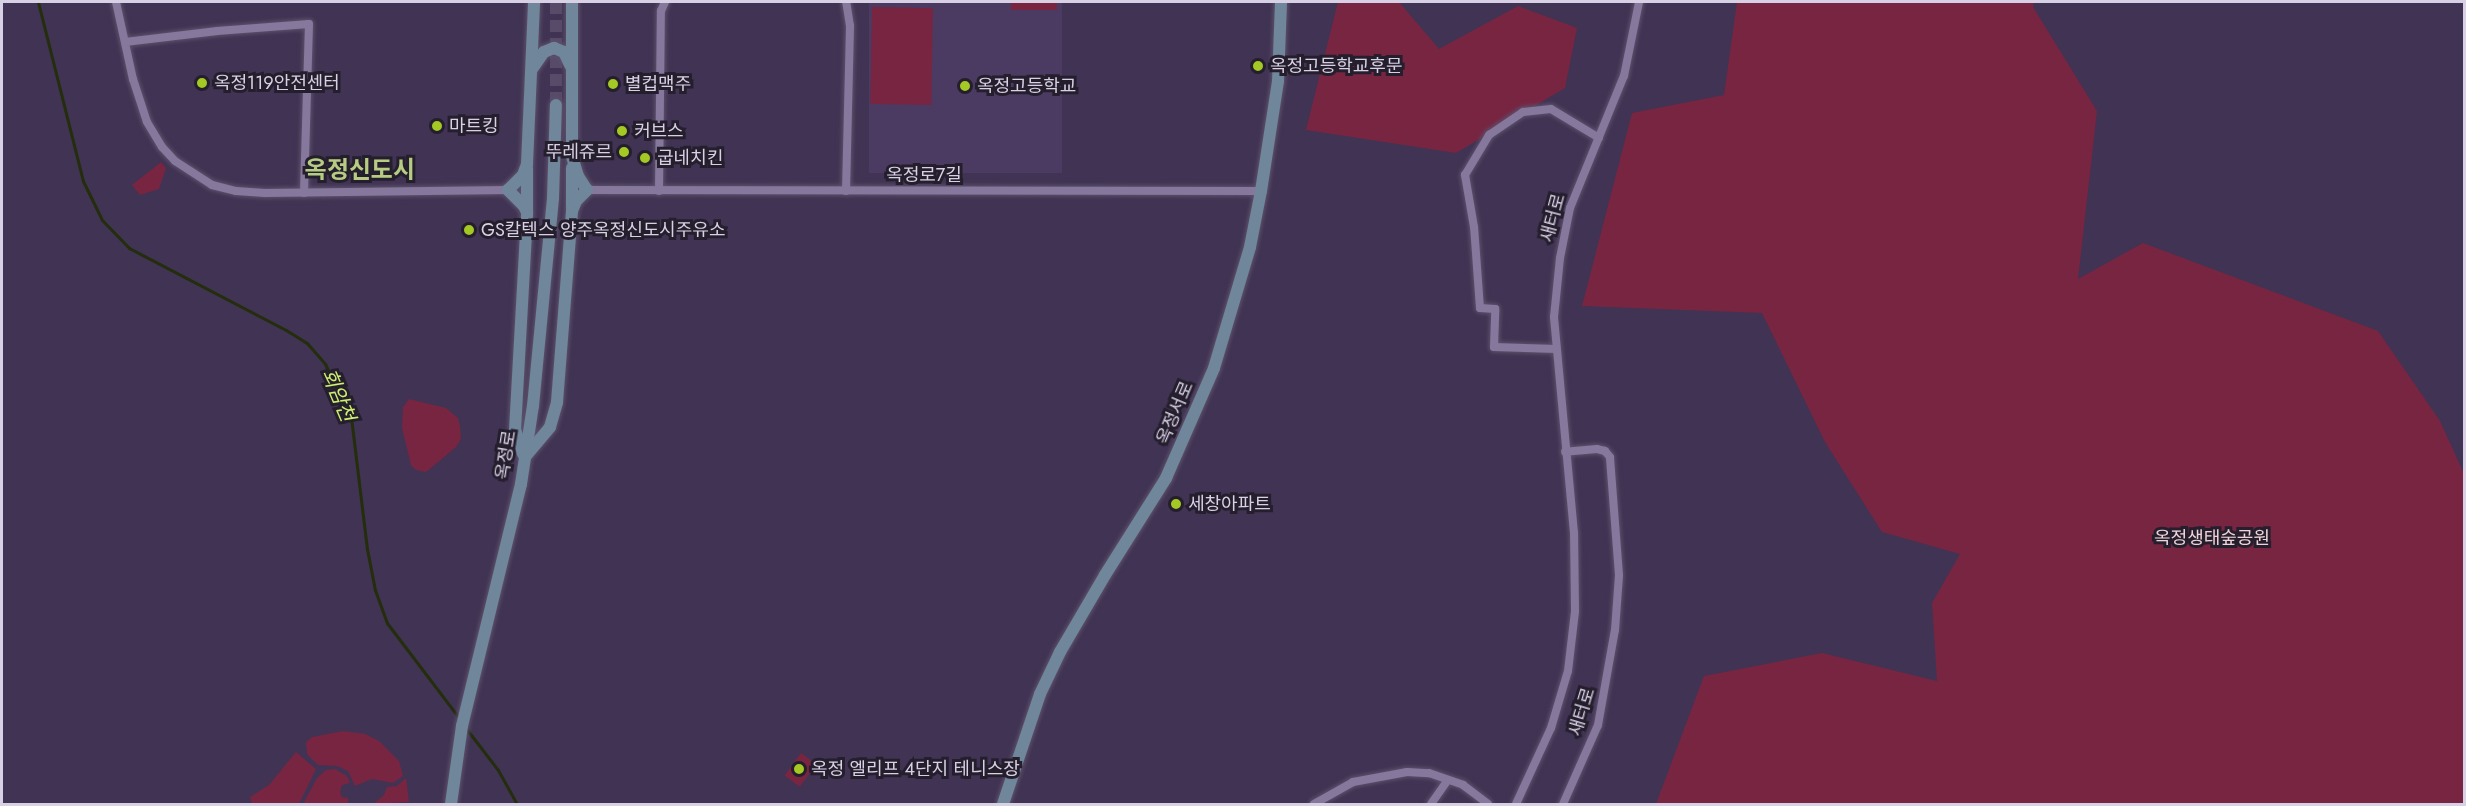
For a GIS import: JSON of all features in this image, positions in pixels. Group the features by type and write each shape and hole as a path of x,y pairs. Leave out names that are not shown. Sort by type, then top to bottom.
{"main road":[{"path":"524,458 515,430 527,212 534,2"},
{"path":"524,458 550,427 557,402 572,211 572,2"},
{"name":"옥정서로","path":"1003,804 1040,694 1060,652 1166,478 1188,432 1224,335 1250,247 1261,191 1278,81 1281,2"},
{"path":"531,70 544,52 554,48 567,55 572,69"},
{"name":"옥정로","path":"451,804 462,726 524,458 546,279 553,198 556,105"},
{"path":"572,156 578,176 587,190 576,201 572,211"},
{"path":"527,164 523,175 508,190 527,212"}],"street":[{"path":"116,2 146,118 162,147 175,161 212,185 236,191 304,193 508,190"},
{"path":"659,191 661,11 665,2"},
{"path":"846,2 850,26 846,191"},
{"name":"새터로","path":"1516,804 1551,728 1568,671 1575,611 1574,532 1554,317 1560,258 1568,218 1624,76 1639,2"},
{"path":"125,42 217,31 309,24 304,193"},
{"path":"1556,349 1494,347 1495,309 1480,308 1474,227 1464,175 1489,135 1523,112 1551,109 1599,138"},
{"name":"옥정로7길","path":"587,190 1261,191"},
{"name":"새터로","path":"1563,804 1598,725 1615,630 1619,575 1610,457 1605,451 1597,449 1565,452"},
{"path":"1314,804 1353,782 1407,771 1429,773 1463,786 1488,804"},
{"path":"1431,804 1448,780"}],"shaded area":[{"name":"옥정고등학교","path":"869,2 1062,2 1062,173 869,173"}],"green space":[{"path":"1011,2 1057,2 1057,10 1011,10"},
{"path":"1338,2 1399,2 1439,49 1518,6 1577,28 1565,88 1456,153 1306,130"},
{"name":"옥정생태숲공원","path":"1737,2 2034,2 2033,7 2097,111 2078,279 2143,243 2378,331 2440,421 2464,474 2464,804 1656,804 1704,676 1822,653 1937,681 1932,603 1960,554 1882,532 1825,442 1762,313 1582,306 1632,113 1724,95"},
{"path":"872,7 933,8 931,105 870,104"},
{"path":"161,162 166,168 159,189 140,195 132,185"},
{"path":"409,399 446,408 458,418 460,426 461,439 456,447 426,472 416,470 411,465 402,428 403,407"},
{"path":"343,731 365,734 379,741 399,761 403,776 393,783 372,779 355,786 348,771 337,766 318,765 307,754 306,742 312,737"},
{"path":"296,752 316,769 299,804 252,804 250,797 269,785"},
{"name":"옥정 엘리프 4단지 테니스장","path":"801,753 816,764 800,787 785,776"},
{"path":"335,769 347,776 350,783 342,785 340,792 342,797 348,798 348,804 303,804 317,778 326,770"},
{"path":"406,778 409,802 373,804 384,795 387,787 397,786"}],"waterway":[{"name":"회암천","path":"38,2 83,181 102,220 129,248 286,330 307,343 325,364 351,417 367,549 375,590 387,623 460,719"},
{"name":"회암천","path":"465,727 498,770 517,804"}],"tunnel":[{"path":"556,2 556,105"}],"place":[{"name":"옥정고등학교후문","path":"1258,66"},
{"name":"옥정119안전센터","path":"202,83"},
{"name":"별컵맥주","path":"613,84"},
{"name":"옥정고등학교","path":"965,86"},
{"name":"마트킹","path":"437,126"},
{"name":"커브스","path":"622,131"},
{"name":"뚜레쥬르","path":"624,152"},
{"name":"굽네치킨","path":"645,158"},
{"name":"GS칼텍스 양주옥정신도시주유소","path":"469,230"},
{"name":"세창아파트","path":"1176,504"},
{"name":"옥정 엘리프 4단지 테니스장","path":"799,769"}],"district":[{"name":"옥정신도시","path":"360,170"}]}
